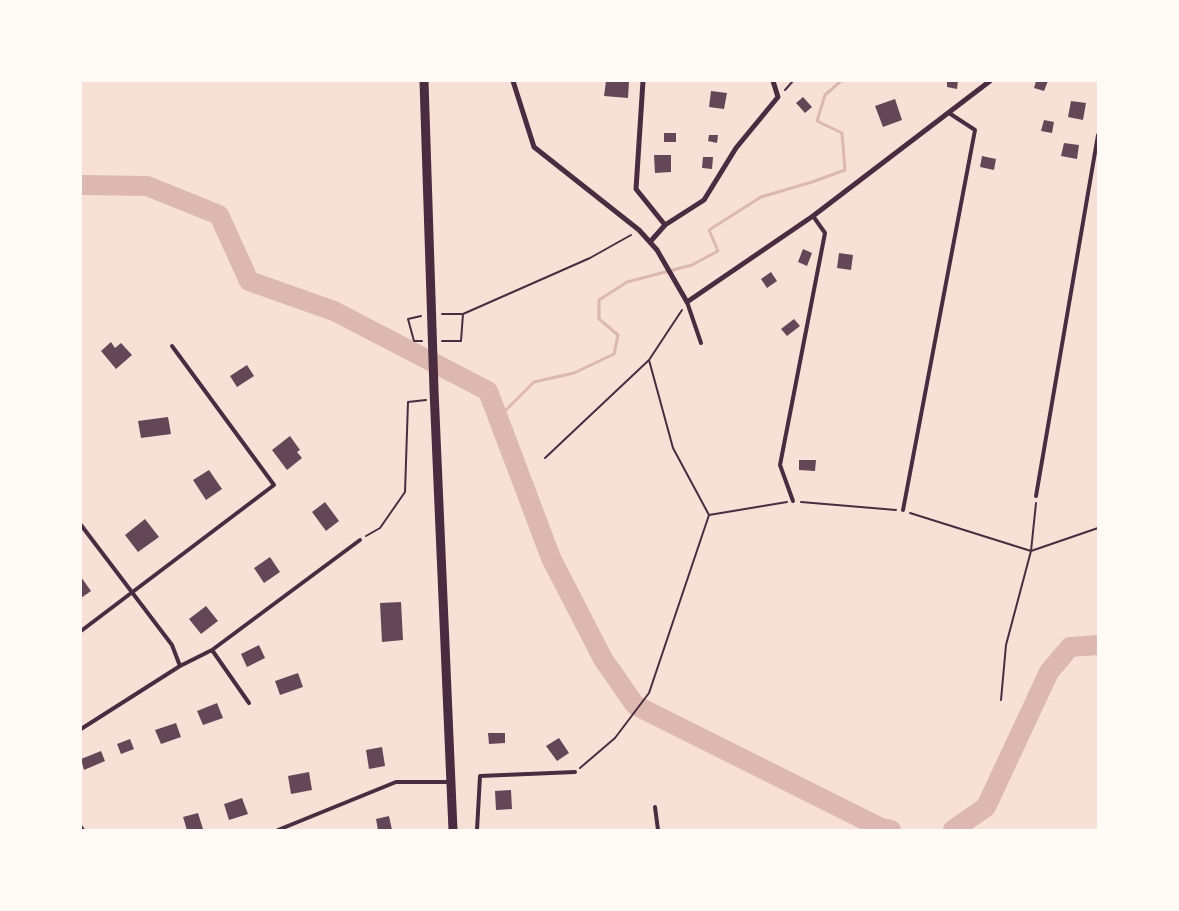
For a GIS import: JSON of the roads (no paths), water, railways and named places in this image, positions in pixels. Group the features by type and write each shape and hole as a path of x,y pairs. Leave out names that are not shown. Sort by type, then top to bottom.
{"street":[{"path":"424,81 434,390 452,830"},
{"path":"513,81 534,147 639,230 657,250 687,302 813,216 990,81"},
{"path":"643,81 636,189 665,225"},
{"path":"650,242 665,225 704,200 736,148 778,97 773,81"}],"lane":[{"path":"903,510 975,130 949,113"},
{"path":"1036,496 1098,135"},
{"path":"793,501 780,465 825,233 813,216"},
{"path":"687,302 700,343"},
{"path":"81,631 274,484 172,346"},
{"path":"81,526 172,645 180,666"},
{"path":"81,729 180,666 212,650 360,540"},
{"path":"212,650 249,703"},
{"path":"477,830 480,776 576,772"},
{"path":"278,830 396,782 451,782"},
{"path":"655,807 658,830"}],"waterway":[{"path":"498,418 534,382 574,373 614,354 618,335 599,319 599,300 627,282 692,265 718,251 709,230 761,197 845,170 842,133 817,121 825,95 841,81"},
{"path":"81,185 147,186 219,215 249,281 334,311 488,391 551,558 603,659 635,705 881,828 891,830"},
{"path":"953,830 986,807 1049,672 1070,647 1098,645"}]}
